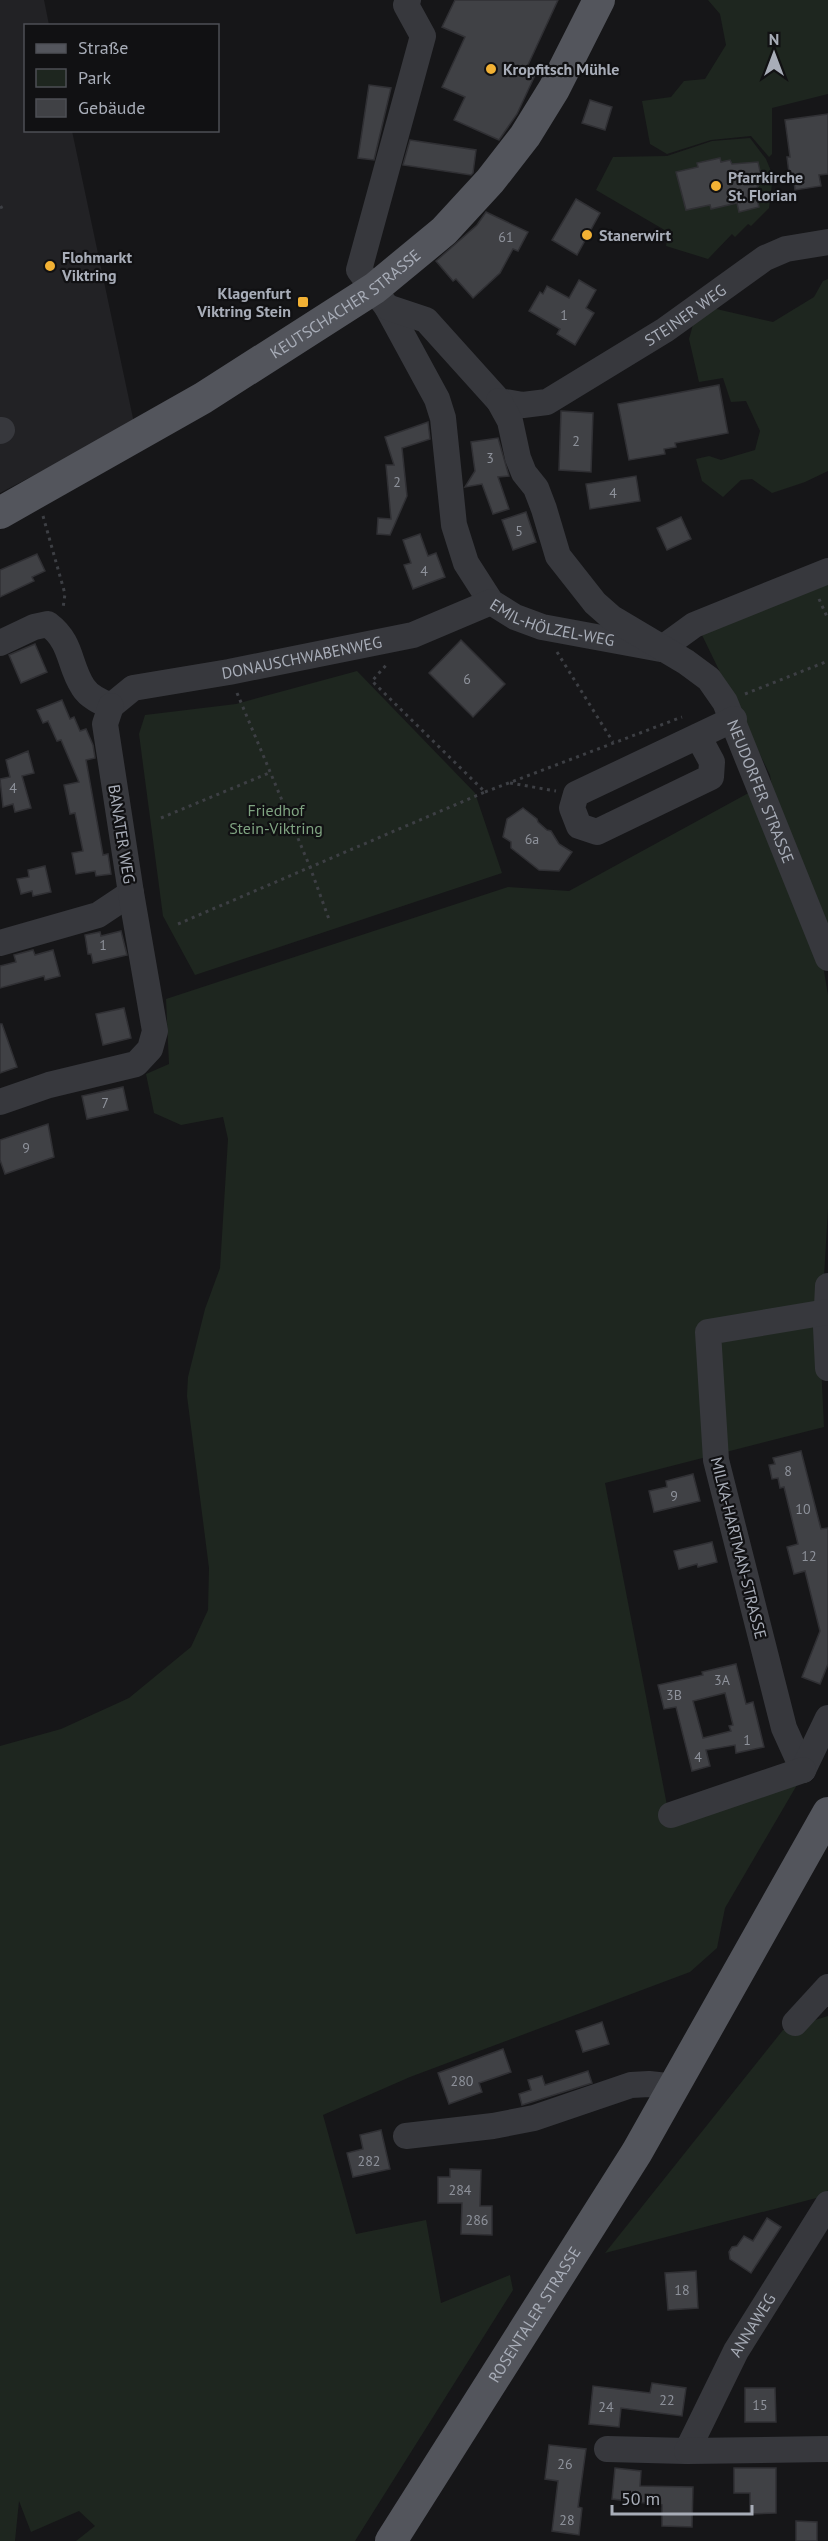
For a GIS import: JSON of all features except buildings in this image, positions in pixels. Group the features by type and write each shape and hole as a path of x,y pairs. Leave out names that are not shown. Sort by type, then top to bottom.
{"main road":[{"name":"KEUTSCHACHER STRASSE","path":"0,513 381,298 490,181 518,145 554,89 599,0"},
{"name":"ROSENTALER STRASSE","path":"391,2541 515,2349 676,2087 824,1831"}],"street":[{"name":"EMIL-HÖLZEL-WEG","path":"408,0 406,5 423,36 359,270 381,298 437,399 443,418 454,525 466,563 492,602 515,617 542,627 661,649"},
{"name":"STEINER WEG","path":"515,440 524,422 547,402 665,330 765,258 786,249 828,242"},
{"path":"381,298 426,320 498,400 510,421 518,458 524,473 536,488 558,555 595,603 612,618 661,649 694,625 828,571"},
{"name":"STEINER WEG","path":"498,400 523,405 547,402"},
{"name":"DONAUSCHWABENWEG","path":"111,706 133,688 229,672 412,635 492,602"},
{"path":"0,643 34,627 48,624 61,634 83,688 95,699 111,706"},
{"name":"NEUDORFER STRASSE","path":"661,649 686,662 709,679 729,710 828,958"},
{"name":"BANATER WEG","path":"0,943 98,915 131,893 105,724 111,706"},
{"path":"695,725 712,762 711,777 597,832 579,826 572,808 576,794 695,725 729,710"},
{"path":"0,1102 49,1085 136,1064 150,1048 155,1031 131,893"},
{"path":"828,1286 828,1368"},
{"name":"MILKA-HARTMAN-STRASSE","path":"803,1770 784,1728 716,1460 708,1332 827,1312"},
{"path":"671,1815 803,1770 828,1718"},
{"path":"795,2022 828,1987"},
{"path":"405,2136 493,2126 534,2118 631,2085 676,2087"},
{"name":"ANNAWEG","path":"687,2451 736,2351 828,2204"},
{"path":"607,2449 687,2451 828,2449"}],"path":[{"path":"36,493 65,594 61,634"},
{"path":"542,627 613,742"},
{"path":"412,635 372,681 485,792"},
{"path":"729,710 828,661"},
{"path":"229,672 269,773 310,867 330,922"},
{"path":"178,924 508,782 613,742 695,725"},
{"path":"161,818 269,773"},
{"path":"508,782 576,794"}],"shaded area":[{"name":"Flohmarkt Viktring","path":"0,0 44,0 49,24 24,24 24,132 72,132 134,423 0,493"}],"green space":[{"path":"708,0 828,0 828,94 772,108 772,154 769,157 751,136 711,140 667,154 650,144 642,101 671,97 684,81 705,79 726,45 720,14"},
{"path":"750,138 766,159 773,176 769,208 751,226 748,224 735,237 732,234 708,259 666,246 668,232 596,190 613,157 667,156 712,141"},
{"path":"828,279 828,471 805,482 772,493 752,479 741,480 723,497 702,481 696,459 709,456 721,460 755,450 760,431 746,401 731,402 723,378 699,382 689,339 694,321 712,308 773,322 814,297 823,281"},
{"path":"828,582 828,927 773,792 770,775 701,633"},
{"name":"Friedhof Stein-Viktring","path":"357,671 475,793 502,873 195,975 163,916 139,734 145,715 236,704"},
{"path":"754,790 823,965 828,995 828,1209 820,1344 824,1427 605,1483 670,1821 801,1778 725,1908 717,1948 690,1972 410,2077 323,2115 356,2234 426,2220 441,2303 510,2275 513,2290 355,2541 76,2541 95,2526 79,2511 31,2532 19,2501 15,2541 0,2541 0,1746 61,1729 129,1698 191,1647 208,1610 209,1568 187,1396 188,1377 205,1309 220,1268 228,1139 223,1117 181,1125 154,1113 146,1074 169,1064 166,999 508,887 569,891"},
{"path":"828,2016 828,2190 824,2196 605,2253 783,2030"}],"place":[{"name":"Kropfitsch Mühle","path":"491,69"},
{"name":"Pfarrkirche St. Florian","path":"716,186"},
{"name":"Stanerwirt","path":"587,235"},
{"name":"Flohmarkt Viktring","path":"50,266"},
{"name":"Klagenfurt Viktring Stein","path":"303,302"}]}
